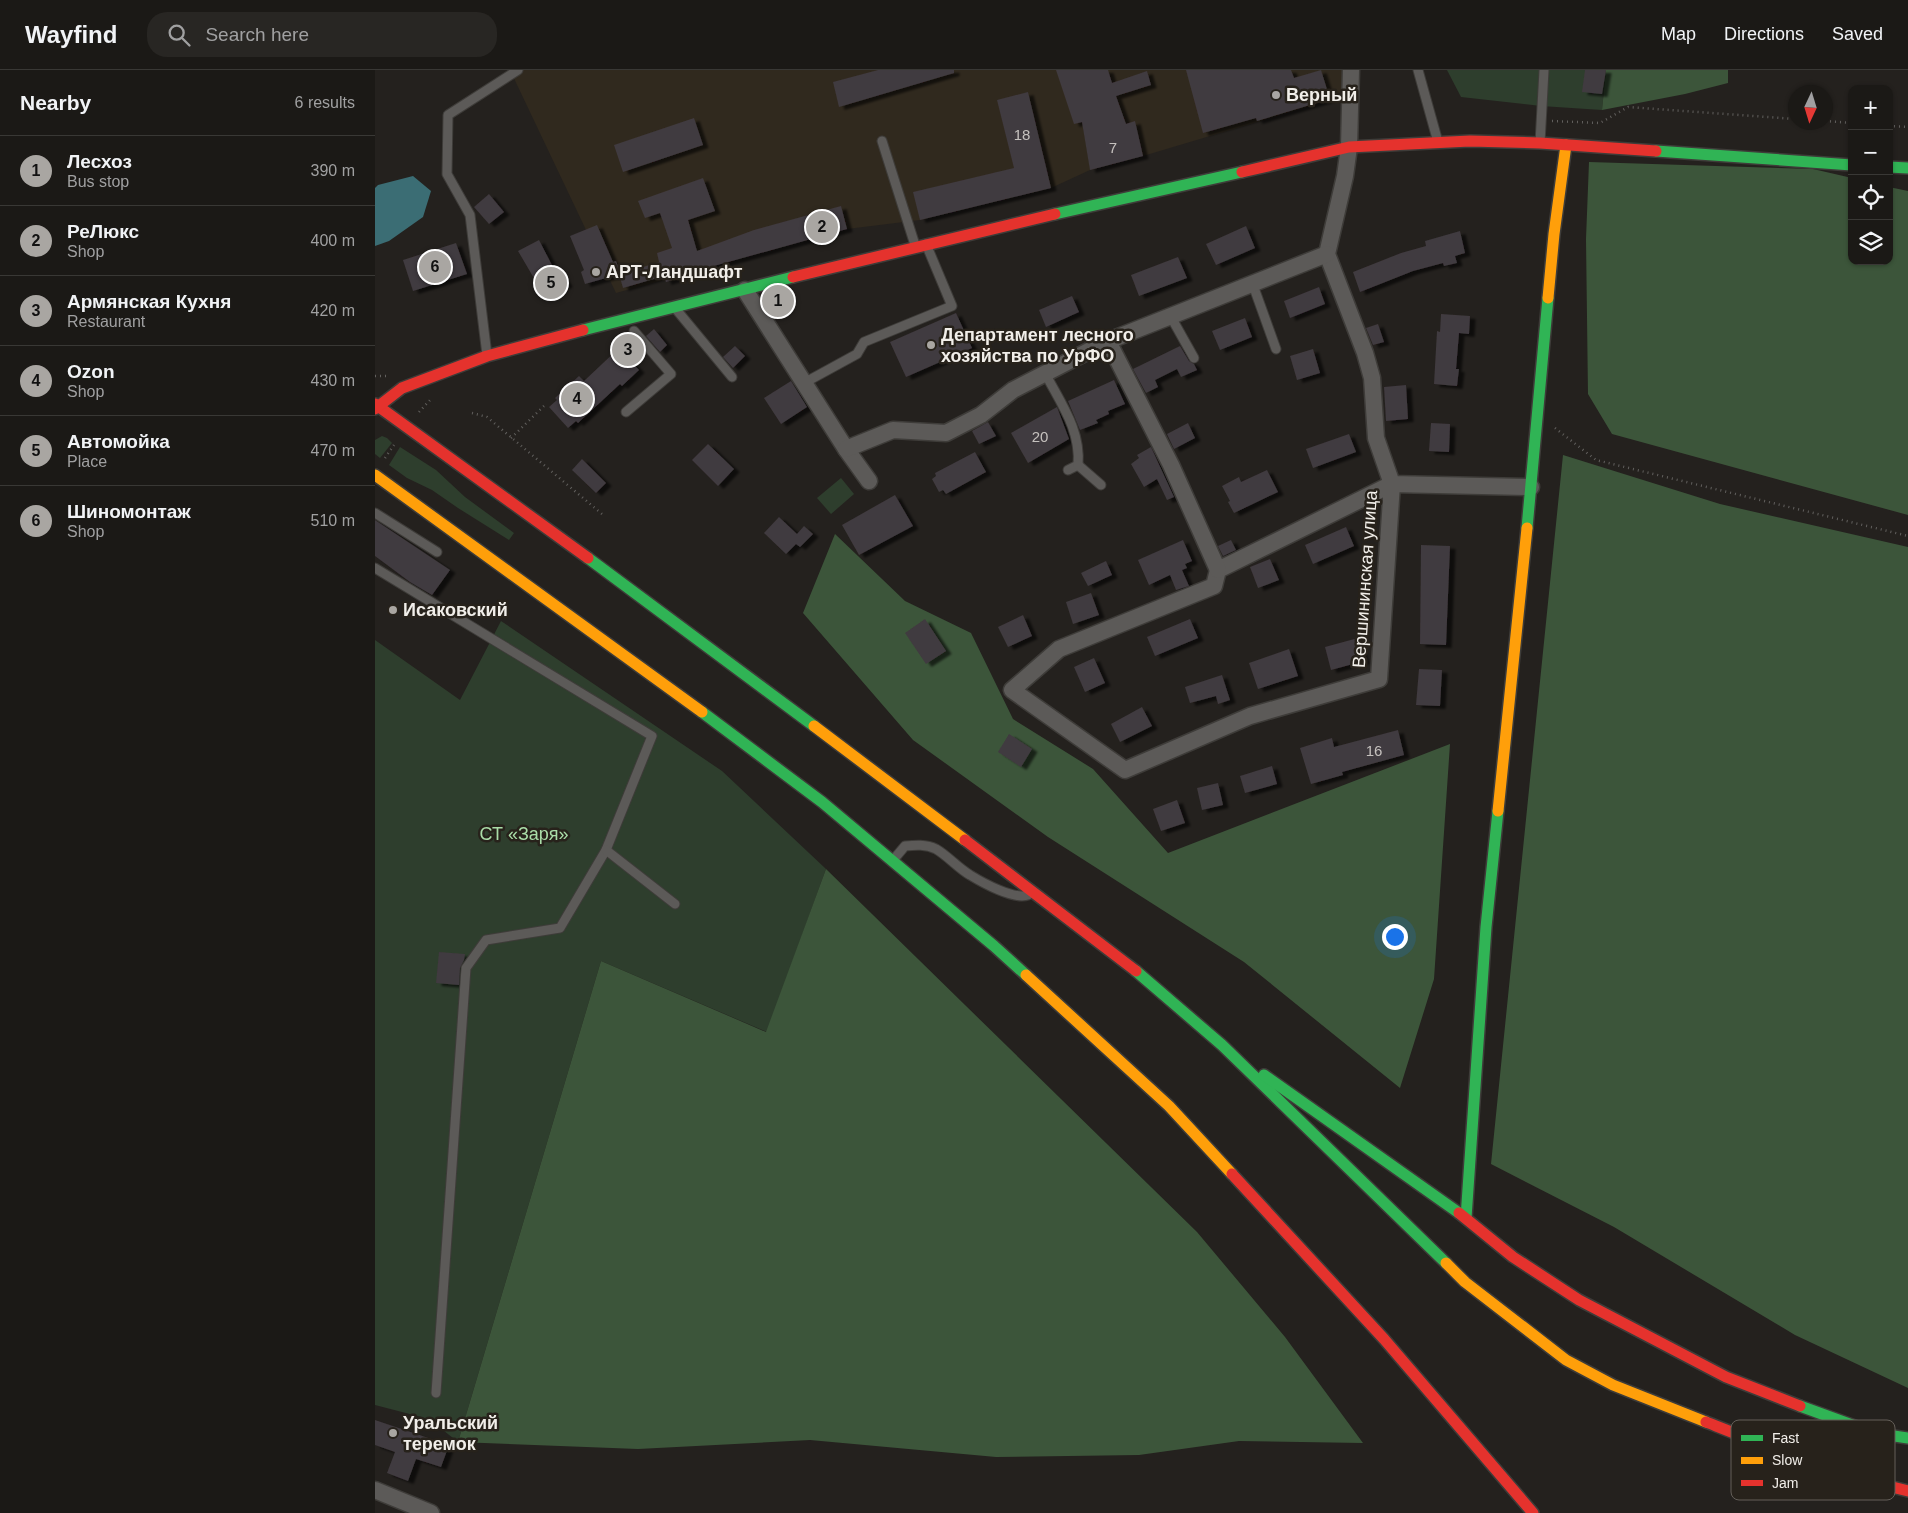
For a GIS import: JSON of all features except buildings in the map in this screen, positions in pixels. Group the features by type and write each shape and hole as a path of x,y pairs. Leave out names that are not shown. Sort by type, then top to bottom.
{"main road":[{"path":"1731,1432 1613,1385 1566,1360 1528,1332 1465,1282 1222,1045 1127,964 1036,893 638,594 376,406 402,388 487,356 673,306 745,290 920,245 1349,147 1470,141 1539,143 1848,165"},
{"path":"1466,1218 1486,927 1538,415 1554,234 1566,145"},
{"path":"1893,167 1908,168"},
{"path":"375,475 747,744 822,802 994,946 1169,1106 1384,1339 1533,1513"},
{"path":"1222,1045 1466,1218 1513,1257 1579,1300 1726,1377 1838,1420"},
{"path":"1895,1436 1908,1438"},
{"path":"1895,1488 1908,1491"}],"street":[{"path":"846,449 893,430 946,434 981,415 1013,390 1108,341 1327,254 1345,176 1349,147 1351,70"},
{"name":"Вершининская улица","path":"1218,570 1214,586 1059,649 1012,690 1125,770 1250,716 1379,679 1392,484 1376,438 1372,378 1365,353 1327,254"},
{"path":"745,290 846,449 869,481"},
{"path":"1108,341 1171,466 1218,570 1392,484 1531,486"},
{"path":"375,1490 431,1513"}],"lane":[{"path":"487,356 471,215 447,174 448,115 519,70"},
{"path":"1418,70 1438,142"},
{"path":"1539,143 1544,70"},
{"path":"804,383 857,354 863,342 951,306 920,245 882,141"},
{"path":"1253,285 1277,349"},
{"path":"673,306 732,377"},
{"path":"1171,317 1194,358"},
{"path":"626,412 671,374 634,331"},
{"path":"1045,373 1076,432 1079,450 1078,465"},
{"path":"1068,470 1078,465"},
{"path":"1078,465 1101,485"},
{"path":"375,513 437,552"},
{"path":"375,568 652,736 605,850 561,928 486,940 466,968 436,1394"},
{"path":"893,861 905,846 918,844 935,849 971,876 1008,893 1024,897 1036,893"},
{"path":"605,850 675,904"}],"path":[{"path":"1540,120 1600,123 1628,107 1788,118"},
{"path":"1833,122 1848,123"},
{"path":"1893,126 1908,127"},
{"path":"416,415 433,396"},
{"path":"511,438 544,406"},
{"path":"472,413 487,417 603,514"},
{"path":"1538,415 1596,460 1908,536"},
{"path":"385,458 394,445"}],"shaded area":[{"path":"510,70 1348,70 1347,95 1090,170 1051,188 920,220 847,229 616,293"}],"green space":[{"path":"1447,70 1606,70 1602,110 1541,106 1461,97"},
{"path":"1606,70 1728,70 1728,83 1685,94 1602,110"},
{"path":"1589,162 1813,169 1848,177 1848,265 1893,265 1893,188 1908,191 1908,515 1612,434 1588,394 1586,239"},
{"path":"382,436 392,443 380,458 375,454 375,440"},
{"path":"400,447 436,470 465,497 514,533 509,540 432,490 407,478 389,465"},
{"path":"1563,455 1720,504 1908,547 1908,1388 1795,1335 1614,1227 1491,1164"},
{"path":"841,478 854,494 831,514 817,498"},
{"path":"835,534 905,601 971,633 1013,719 1093,769 1168,853 1450,744 1434,979 1400,1088 1244,962 1048,837 913,740 803,613"},
{"name":"СТ «Заря»","path":"501,621 722,771 826,869 767,1032 601,961 458,1442 429,1419 375,1405 375,640 460,700"},
{"path":"826,869 1197,1232 1285,1337 1363,1443 1239,1441 1139,1455 996,1457 810,1440 638,1449 458,1442 601,961 766,1032"}],"water":[{"path":"413,176 431,191 423,217 389,241 375,246 375,188 378,185"}],"traffic: fast":[{"path":"1656,151 1848,165"},
{"path":"1893,167 1908,168"},
{"path":"1055,214 1242,172"},
{"path":"583,330 793,277"},
{"path":"1527,528 1548,298"},
{"path":"588,558 814,726"},
{"path":"702,712 822,802 1026,975"},
{"path":"1466,1218 1486,927 1498,811"},
{"path":"1136,971 1222,1045 1446,1263"},
{"path":"1264,1075 1459,1213"},
{"path":"1800,1406 1838,1420"},
{"path":"1895,1436 1908,1438"}],"traffic: slow":[{"path":"1548,298 1554,234 1566,145"},
{"path":"375,475 702,712"},
{"path":"1498,811 1527,528"},
{"path":"814,726 965,840"},
{"path":"1026,975 1169,1106 1232,1174"},
{"path":"1446,1263 1465,1282 1566,1360 1613,1385 1706,1422"}],"traffic: jam":[{"path":"1242,172 1349,147 1470,141 1540,143 1656,151"},
{"path":"793,277 1055,214"},
{"path":"375,409 402,388 487,356 583,330"},
{"path":"375,404 588,558"},
{"path":"965,840 1136,971"},
{"path":"1232,1174 1384,1339 1533,1513"},
{"path":"1459,1213 1513,1257 1579,1300 1726,1377 1800,1406"},
{"path":"1706,1422 1731,1432"},
{"path":"1895,1488 1908,1491"}],"place":[{"name":"Верный","path":"1276,95"},
{"name":"РеЛюкс","path":"822,227"},
{"name":"Шиномонтаж","path":"435,267"},
{"name":"АРТ-Ландшафт","path":"596,272"},
{"name":"Автомойка","path":"551,283"},
{"name":"Лесхоз","path":"778,301"},
{"name":"Департамент лесного хозяйства по УрФО","path":"931,345"},
{"name":"Армянская Кухня","path":"628,350"},
{"name":"Ozon","path":"577,399"},
{"name":"Исаковский","path":"393,610"},
{"name":"Уральский теремок","path":"393,1433"}]}
